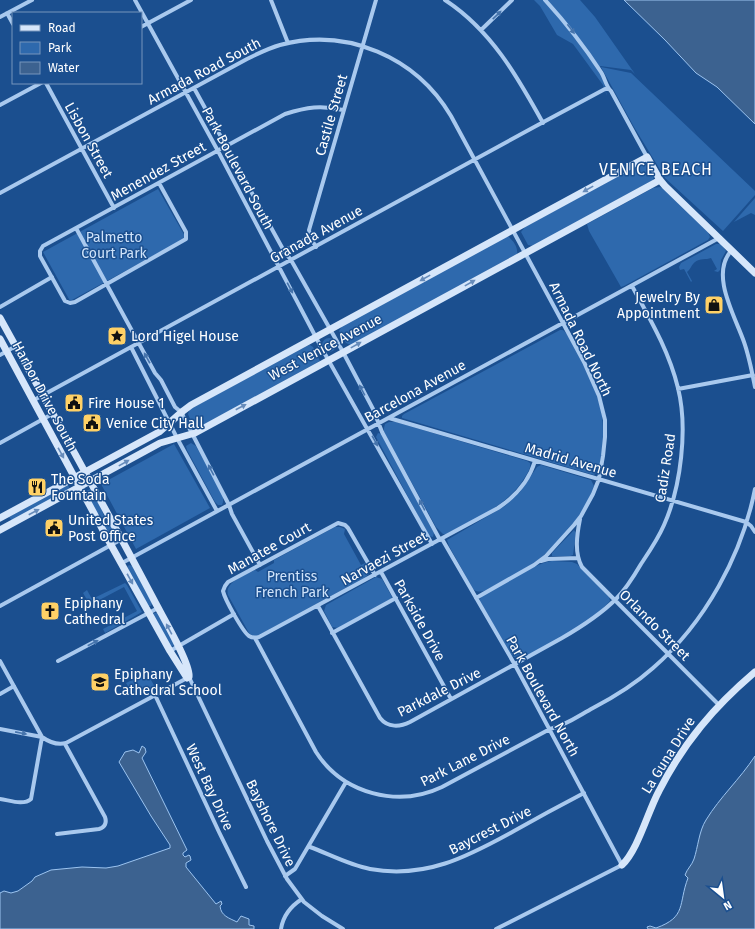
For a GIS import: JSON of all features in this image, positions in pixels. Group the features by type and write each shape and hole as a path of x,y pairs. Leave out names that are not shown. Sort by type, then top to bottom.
{"street":[{"path":"0,17 32,0"},
{"name":"Park Boulevard South","path":"135,0 142,12"},
{"path":"142,26 191,0"},
{"path":"271,0 288,43"},
{"name":"Castile Street","path":"310,236 309,230 376,0"},
{"path":"445,0 481,30 511,67 543,122"},
{"path":"481,30 512,0"},
{"path":"545,0 567,24 591,56 603,75 609,89 660,180 755,273"},
{"name":"Park Boulevard South","path":"142,12 218,151 328,360"},
{"path":"7,13 12,22"},
{"name":"Armada Road South","path":"0,193 255,55 288,43 306,40 331,40 363,45 384,54 401,64 429,87 446,109 513,230"},
{"path":"0,105 39,84"},
{"name":"Lisbon Street","path":"47,84 114,208"},
{"name":"Park Boulevard South","path":"194,88 284,251 291,260 330,330"},
{"name":"Granada Avenue","path":"34,400 543,122 605,89 609,89"},
{"name":"Menendez Street","path":"52,277 41,258 40,251 42,247 278,118 294,111 320,106 344,110"},
{"name":"West Venice Avenue","path":"0,518 155,434 181,412 647,157"},
{"name":"West Venice Avenue","path":"0,530 160,443 192,434 660,180"},
{"path":"0,307 52,277 64,299 70,303 75,302 186,239 186,232 159,183"},
{"path":"76,228 139,343 176,407 181,412 229,505 232,514 260,565"},
{"name":"Armada Road North","path":"476,598 538,562 559,542 581,516 593,494 599,479 605,447 606,424 604,412 589,372 513,230"},
{"path":"274,256 310,236 316,247"},
{"name":"Barcelona Avenue","path":"122,563 719,238"},
{"path":"731,251 724,264 725,294 745,344 755,387"},
{"name":"Cadiz Road","path":"514,665 574,631 615,600 631,580 659,534 672,501 680,461 682,436 682,421 678,389 670,361 661,339 632,286"},
{"name":"Harbor Drive South","path":"0,318 42,395 54,413 122,539 178,646 190,672 188,677"},
{"name":"Park Boulevard North","path":"330,330 373,409 378,423 441,539 550,729 622,864"},
{"name":"Harbor Drive South","path":"0,339 111,545 170,650 188,677"},
{"path":"0,354 16,346"},
{"path":"131,347 169,423 217,511"},
{"path":"328,360 432,544"},
{"path":"678,389 753,375"},
{"path":"0,443 54,413"},
{"name":"Madrid Avenue","path":"389,418 746,522"},
{"name":"Narvaezi Street","path":"255,638 262,636 375,576 494,510 511,498 527,479 535,461"},
{"name":"Park Lane Drive","path":"255,638 316,752 328,768 346,782 363,790 382,796 403,797 421,795 437,790 614,696 647,673 668,654 694,623 721,582 733,557 754,501 755,489"},
{"path":"538,562 548,559 578,558 577,546 581,516"},
{"path":"746,522 755,532"},
{"name":"Manatee Court","path":"234,614 223,593 228,582 334,524 340,523 348,528 375,576"},
{"path":"0,606 122,539"},
{"name":"Orlando Street","path":"578,558 585,569 719,705"},
{"name":"Parkside Drive","path":"381,572 451,699"},
{"path":"332,633 396,598"},
{"name":"Parkdale Drive","path":"318,606 378,716 385,723 395,726 406,724 514,665"},
{"path":"58,662 158,608"},
{"path":"170,650 234,614 246,634 255,638"},
{"path":"0,661 42,737 31,799 23,803 0,799"},
{"name":"La Guna Drive","path":"622,864 633,850 665,779 688,744 702,724 719,705 755,672"},
{"path":"0,729 42,737 49,741 65,744 188,677"},
{"name":"Bayshore Drive","path":"188,677 204,707 285,876 302,899 322,916 343,929"},
{"path":"0,694 14,686"},
{"name":"West Bay Drive","path":"155,695 246,887"},
{"path":"57,834 99,829 105,826 106,822 105,817 65,744"},
{"path":"285,876 294,871 310,846 346,782"},
{"name":"Baycrest Drive","path":"310,846 370,869 395,871 431,868 474,853 584,792"},
{"path":"496,929 622,864"},
{"path":"281,929 284,919 291,908 302,899"}],"green space":[{"path":"534,0 580,0 595,17 635,74 631,70 600,66 607,96 603,85 573,44 557,35 540,6"},
{"name":"VENICE BEACH","path":"601,67 631,73 755,191 755,195 723,231 665,178 634,127"},
{"path":"642,163 648,164 654,176 653,180 533,246 528,245 521,232 525,227"},
{"path":"660,187 664,189 708,232 710,237 708,240 621,287 589,231 587,224 653,188"},
{"name":"Palmetto Court Park","path":"158,189 186,238 70,301 43,252"},
{"path":"755,198 755,215 751,213 734,222"},
{"path":"505,237 509,237 514,243 517,249 517,254 351,345 346,343 339,331 342,326"},
{"path":"716,244 721,244 726,251 721,260 720,270 718,272 714,271 717,269 711,258 697,261 687,272 692,281 691,282 684,269 680,270 679,267 681,263"},
{"path":"560,330 564,331 569,338 580,358 596,393 601,410 603,424 602,455 598,471 594,475 402,418 404,414"},
{"path":"329,338 334,340 336,345 334,350 329,352 324,350 322,345 324,340"},
{"path":"310,345 313,347 320,361 198,428 193,426 188,414 190,409"},
{"path":"389,422 396,422 527,461 530,463 530,468 518,487 500,504 479,517 446,534 443,534 436,527 384,432 385,424"},
{"path":"378,433 381,434 434,533 433,537 429,536 376,437"},
{"path":"191,443 196,446 223,496 222,505 218,505 215,502 187,450 186,446"},
{"path":"174,444 210,508 136,549 101,484"},
{"path":"541,465 591,480 594,486 590,496 570,528 544,555 523,570 484,591 475,591 447,540 505,506 520,492 537,467"},
{"path":"68,485 70,489 12,521 9,517"},
{"path":"90,489 102,509 108,523 112,526 117,536 112,539 105,529 105,524 100,515 96,512 86,491"},
{"name":"Prentiss French Park","path":"335,527 345,529 344,534 361,565 365,563 369,570 369,574 257,636 253,636 249,633 228,595 229,586 241,577 255,570 258,572 274,563 274,560"},
{"path":"574,530 576,533 573,555 552,556 552,553"},
{"path":"552,561 572,562 577,564 609,597 610,601 592,617 570,632 524,657 516,658 511,654 480,602 480,599 482,596 507,581 536,566"},
{"path":"129,565 132,566 152,603 151,606 148,606 127,567"},
{"path":"376,577 382,579 392,597 391,599 338,628 332,627 324,611 326,605"},
{"path":"125,583 142,612 105,633 103,629 137,611 124,587 90,605 83,593 87,590 92,599"},
{"path":"154,613 157,613 175,645 171,647 153,615"},
{"path":"147,673 155,687 146,692 144,689 133,695 126,683"}],"water":[{"path":"624,0 755,0 755,124 717,87 696,73"},
{"path":"142,746 145,748 146,752 142,758 187,850 183,853 183,855 185,857 190,856 191,860 186,863 186,867 216,904 221,901 222,904 220,906 222,912 228,918 237,922 241,916 249,919 249,925 254,926 254,929 0,929 0,893 4,891 11,893 18,891 35,877 51,870 82,867 106,868 118,866 170,848 170,845 119,762 125,752 133,750 139,753"},
{"path":"755,756 755,929 648,929 647,927 650,926 656,928 666,924 677,914 680,909 688,878 685,875 694,859 704,824 717,804"}],"place":[{"name":"Jewelry By Appointment","path":"714,305"},
{"name":"Lord Higel House","path":"117,336"},
{"name":"Fire House 1","path":"74,403"},
{"name":"Venice City Hall","path":"92,423"},
{"name":"The Soda Fountain","path":"37,487"},
{"name":"United States Post Office","path":"54,528"},
{"name":"Epiphany Cathedral","path":"50,611"},
{"name":"Epiphany Cathedral School","path":"100,682"}],"district":[{"name":"VENICE BEACH","path":"656,169"}]}
